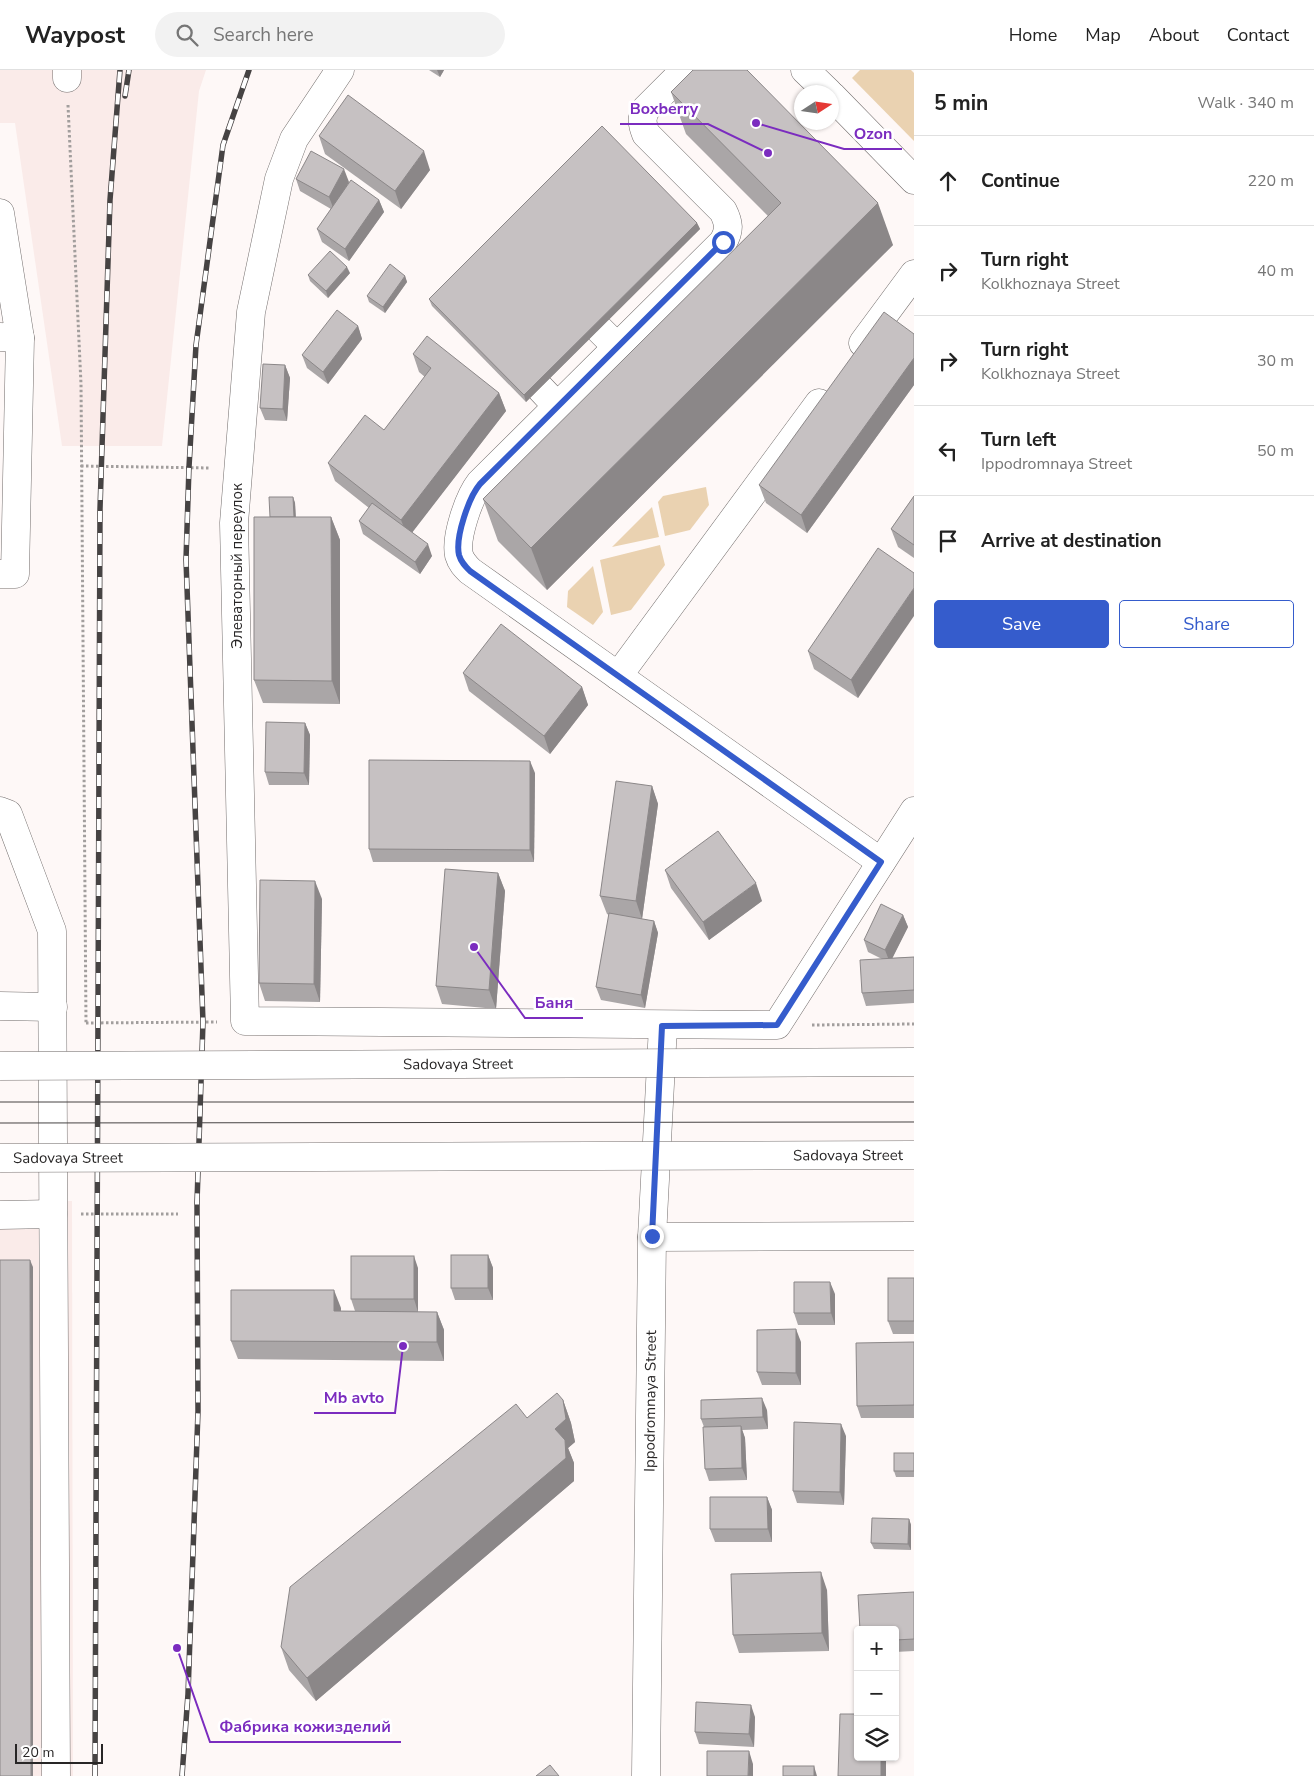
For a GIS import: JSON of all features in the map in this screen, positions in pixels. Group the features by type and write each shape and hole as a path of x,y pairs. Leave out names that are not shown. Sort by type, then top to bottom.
{"street":[{"name":"Элеваторный переулок","path":"245,1022 234,533 251,312 279,179 294,138 340,70"},
{"path":"685,70 646,109 642,116 642,125 646,134 723,211 728,222 728,232 723,242 690,256 549,397 473,492 458,543 459,554 462,564 470,571 881,862"},
{"path":"805,70 821,85"},
{"path":"839,103 914,180"},
{"path":"0,213 10,337 15,574 0,574"},
{"path":"849,362 914,274"},
{"path":"618,676 831,386"},
{"path":"0,811 8,814 52,931 56,1776"},
{"path":"245,1022 662,1026 777,1025 914,811"},
{"path":"0,1006 53,1006"},
{"name":"Ippodromnaya Street","path":"646,1776 652,1236 662,1026"},
{"name":"Sadovaya Street","path":"0,1066 914,1062"},
{"name":"Sadovaya Street","path":"0,1158 914,1155"},
{"path":"0,1215 53,1214"},
{"path":"652,1236 914,1236"}],"path":[{"path":"67,74 81,384 86,1024"},
{"path":"81,466 238,469"},
{"path":"53,1006 86,1024 245,1022"},
{"path":"777,1025 914,1024"},
{"path":"53,1214 178,1214"}],"shaded area":[{"path":"0,70 206,70 199,91 162,446 62,446 15,123 0,123"},
{"path":"860,70 911,70 914,73 914,141 852,78"},
{"path":"706,487 709,505 690,530 665,536 658,502 663,496"},
{"path":"652,507 659,537 612,547"},
{"path":"660,545 665,565 631,610 611,615 600,560"},
{"path":"593,566 603,612 593,625 567,607 568,591"},
{"path":"72,1201 73,1776 0,1776 0,1202"}],"building":[{"path":"693,70 747,70 794,118 794,130 806,130 878,203 531,548 483,499 781,203 671,92"},
{"path":"348,95 424,151 395,191 319,136"},
{"path":"602,126 697,223 524,395 429,299"},
{"path":"311,151 344,169 329,197 296,179"},
{"path":"351,180 379,200 345,249 317,229"},
{"path":"330,251 347,267 326,291 308,275"},
{"path":"390,264 405,276 383,307 367,296"},
{"path":"337,310 358,326 323,372 302,355"},
{"path":"884,312 914,334 914,358 801,515 759,485"},
{"path":"427,336 499,393 401,520 328,463 365,415 384,430 431,368 413,354"},
{"path":"263,364 285,365 283,409 260,408"},
{"path":"914,496 914,545 891,529"},
{"path":"269,497 293,497 294,517 270,517"},
{"path":"372,503 428,544 415,562 359,521"},
{"path":"254,517 331,517 332,681 254,680"},
{"path":"878,548 914,573 914,588 851,680 808,651"},
{"path":"501,624 582,687 544,736 463,673"},
{"path":"266,722 305,723 304,773 265,772"},
{"path":"369,760 530,761 530,850 369,849"},
{"path":"616,781 652,786 636,901 600,896"},
{"path":"718,831 756,883 703,922 665,870"},
{"path":"445,869 498,873 489,990 436,986"},
{"path":"260,880 315,881 314,984 259,983"},
{"path":"881,904 903,915 885,950 864,940"},
{"path":"609,913 654,921 641,995 596,987"},
{"path":"914,957 914,990 862,993 860,960"},
{"path":"451,1255 488,1255 488,1288 451,1288"},
{"path":"351,1256 414,1256 414,1299 351,1299"},
{"path":"0,1260 30,1260 31,1776 0,1776"},
{"path":"888,1278 914,1278 914,1321 888,1321"},
{"path":"794,1282 830,1282 831,1313 794,1313"},
{"path":"231,1290 334,1290 334,1311 437,1312 437,1342 231,1341"},
{"path":"796,1329 796,1373 757,1372 757,1330"},
{"path":"914,1342 914,1405 857,1406 856,1343"},
{"path":"557,1393 563,1400 566,1419 555,1429 565,1440 566,1458 307,1678 281,1647 290,1587 516,1404 527,1418"},
{"path":"762,1398 763,1417 701,1419 701,1400"},
{"path":"794,1422 841,1424 840,1492 793,1491"},
{"path":"741,1426 742,1468 705,1469 703,1427"},
{"path":"894,1453 914,1453 914,1471 894,1471"},
{"path":"710,1497 767,1497 768,1529 710,1529"},
{"path":"872,1518 909,1519 908,1544 871,1543"},
{"path":"821,1572 822,1633 733,1635 731,1574"},
{"path":"914,1592 914,1639 899,1640 899,1626 860,1626 858,1595"},
{"path":"696,1702 751,1705 749,1734 695,1732"},
{"path":"840,1714 854,1714 854,1761 881,1761 881,1776 838,1776"},
{"path":"707,1751 749,1751 748,1776 707,1776"},
{"path":"550,1765 559,1776 536,1776"},
{"path":"783,1766 814,1766 814,1776 783,1776"}],"tram line":[{"path":"0,1102 914,1102"},
{"path":"0,1123 914,1122"}],"railway":[{"path":"95,1776 100,509 110,200 120,70"},
{"path":"125,96 129,70"},
{"path":"182,1776 188,1694 198,1411 197,1202 203,1022 186,560 189,467 196,345 223,145 249,70"}],"place":[{"name":"Ozon","path":"756,123"},
{"name":"Boxberry","path":"768,153"},
{"name":"Баня","path":"474,947"},
{"name":"Mb avto","path":"403,1346"},
{"name":"Фабрика кожизделий","path":"177,1648"}],"route":[{"path":"652,1236 662,1026 777,1025 881,862 470,571 462,564 458,543 469,502 473,492 480,484 723,242"}]}
